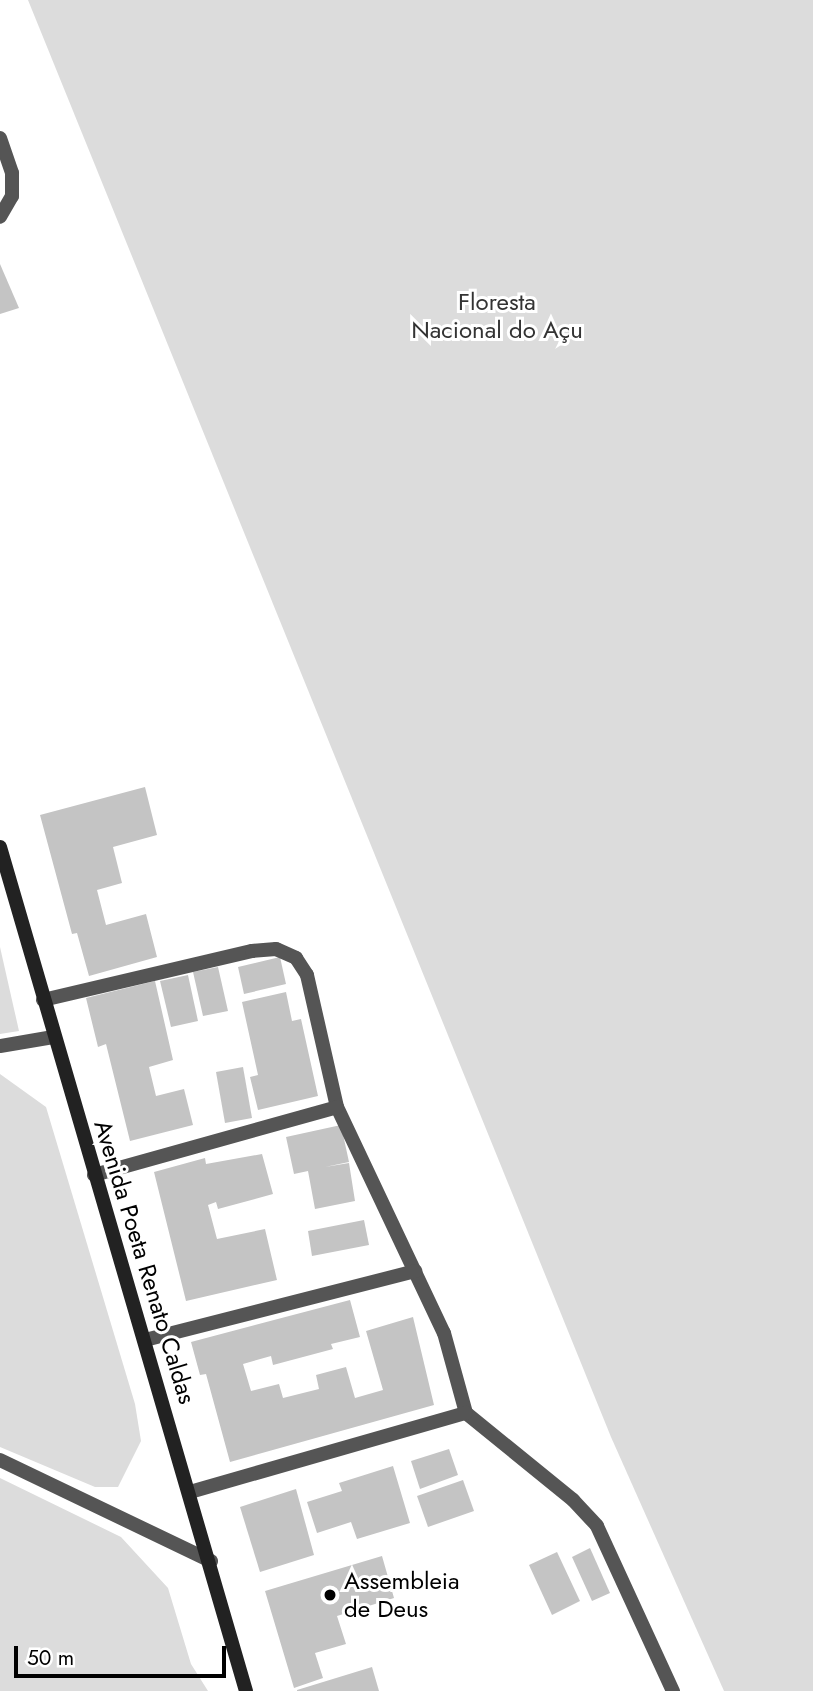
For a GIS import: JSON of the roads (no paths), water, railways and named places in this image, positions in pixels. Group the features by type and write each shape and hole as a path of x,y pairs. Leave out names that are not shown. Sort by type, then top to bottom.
{"main road":[{"name":"Avenida Poeta Renato Caldas","path":"0,847 53,1037 211,1561 246,1691"}],"street":[{"path":"0,138 12,184 12,196 0,217"},
{"path":"43,1000 276,949 296,958 307,975 337,1107 444,1333 466,1413 573,1500 597,1526 673,1691"},
{"path":"0,1046 53,1037"},
{"path":"94,1175 337,1107"},
{"path":"145,1340 415,1271"},
{"path":"190,1492 466,1413"},
{"path":"0,1460 211,1561"}],"place":[{"name":"Assembleia de Deus","path":"330,1595"}],"park label":[{"name":"Floresta Nacional do Açu","path":"497,316"}]}
